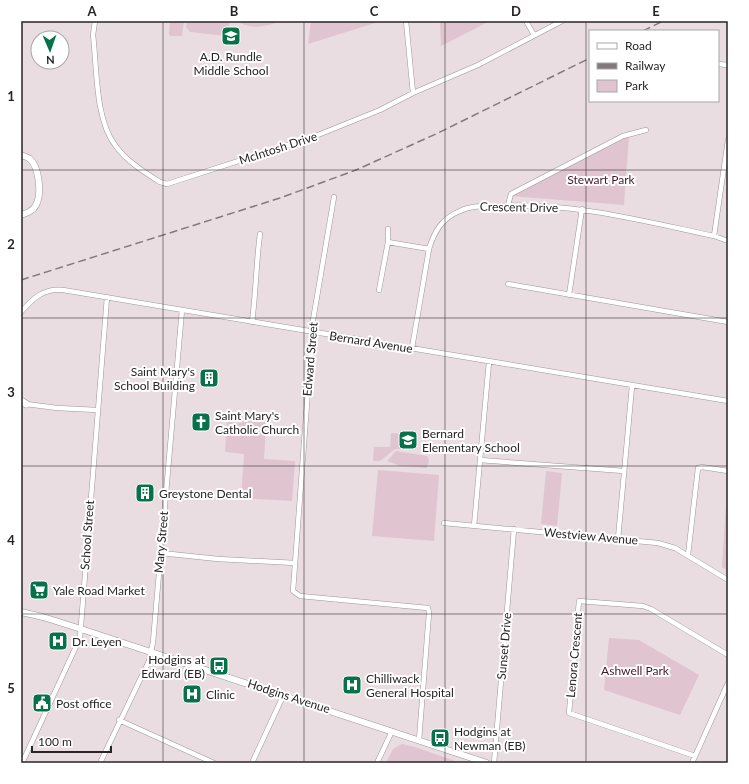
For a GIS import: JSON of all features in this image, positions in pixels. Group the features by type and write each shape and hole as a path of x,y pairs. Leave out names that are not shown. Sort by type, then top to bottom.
{"street":[{"name":"McIntosh Drive","path":"95,21 93,35 103,123 115,146 125,157 160,182 167,184 313,137 380,110 413,93 478,65 562,21"},
{"path":"406,21 413,93"},
{"path":"526,21 534,35"},
{"path":"508,205 511,194 623,136 646,130"},
{"path":"714,236 728,140"},
{"path":"21,155 30,159 37,169 39,196 36,205 30,212 21,215"},
{"name":"Edward Street","path":"334,197 312,326 293,589 294,593 306,596 428,608 429,613 419,740"},
{"name":"Crescent Drive","path":"412,348 428,249 439,227 452,215 473,207 508,205 582,209 714,236 728,241"},
{"path":"569,295 582,209"},
{"path":"379,290 388,242 388,228"},
{"path":"252,322 256,288 255,270 260,234"},
{"path":"388,242 428,249"},
{"path":"508,284 728,322"},
{"name":"Bernard Avenue","path":"21,312 35,296 54,290 107,297 728,401"},
{"name":"School Street","path":"22,760 80,638 107,297"},
{"name":"Mary Street","path":"100,763 119,720 149,661 151,652 182,310"},
{"path":"474,526 489,362"},
{"path":"618,539 632,386"},
{"path":"22,403 57,408 97,410"},
{"path":"480,460 624,471"},
{"path":"688,555 698,468 728,471"},
{"name":"Westview Avenue","path":"444,523 658,543 675,548 728,580"},
{"name":"Sunset Drive","path":"494,763 514,529"},
{"path":"161,553 218,559 295,563"},
{"name":"Lenora Crescent","path":"695,756 569,713 579,602 643,606 651,609 728,655"},
{"name":"Hodgins Avenue","path":"21,612 81,628 284,694 487,763"},
{"path":"692,763 728,683"},
{"path":"252,763 284,694"},
{"path":"119,720 214,763"},
{"path":"377,763 392,731"},
{"path":"22,760 29,763"}],"green space":[{"path":"170,21 184,21 182,36 170,36"},
{"path":"187,21 230,21 227,36 190,32 186,27"},
{"path":"236,21 281,21 270,25 253,27"},
{"path":"311,21 378,21 378,22 308,44"},
{"path":"440,21 490,21 441,46"},
{"name":"Stewart Park","path":"629,136 624,205 510,196"},
{"path":"242,412 267,413 264,459 295,461 292,501 241,498 244,454 225,452 227,422 241,423"},
{"path":"391,433 402,434 401,449 395,449 380,461 373,461 374,447 390,447"},
{"path":"429,444 442,445 442,452 428,451"},
{"path":"396,451 427,456 429,460 427,468 400,466 387,461"},
{"path":"378,470 439,475 434,541 372,536"},
{"path":"546,471 562,473 557,526 541,524"},
{"path":"726,505 728,505 728,571 722,567"},
{"name":"Ashwell Park","path":"609,638 639,640 699,675 680,715 604,690"},
{"path":"402,744 461,763 386,763 393,749"}],"railway":[{"path":"645,30 663,21"},
{"path":"21,280 280,198 356,170 438,133 589,58"}],"place":[{"name":"A.D. Rundle Middle School","path":"231,36"},
{"name":"Saint Mary's School Building","path":"209,378"},
{"name":"Saint Mary's Catholic Church","path":"201,422"},
{"name":"Bernard Elementary School","path":"408,440"},
{"name":"Greystone Dental","path":"145,493"},
{"name":"Yale Road Market","path":"39,590"},
{"name":"Dr. Leyen","path":"58,641"},
{"name":"Hodgins at Edward (EB)","path":"219,666"},
{"name":"Chilliwack General Hospital","path":"352,685"},
{"name":"Clinic","path":"192,694"},
{"name":"Post office","path":"42,703"},
{"name":"Hodgins at Newman (EB)","path":"440,738"}]}
